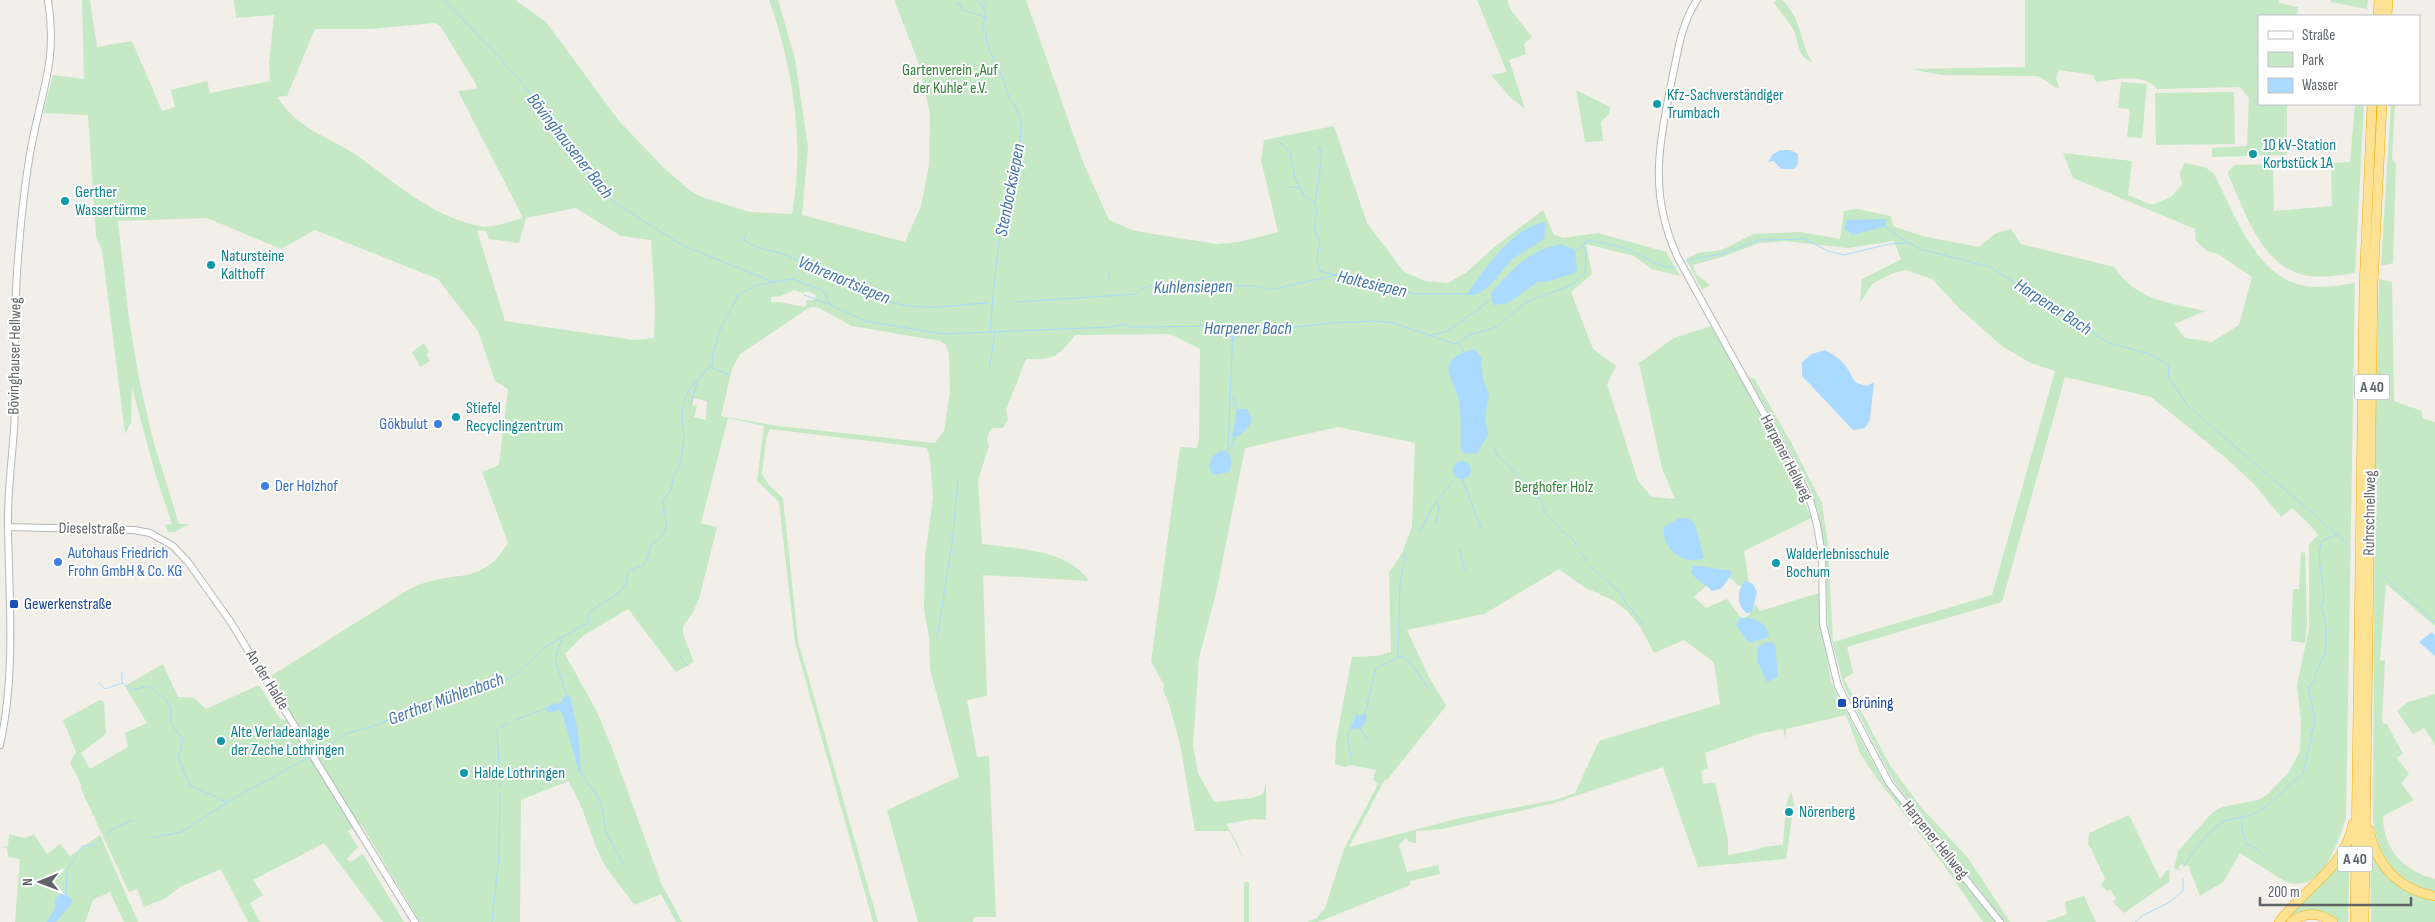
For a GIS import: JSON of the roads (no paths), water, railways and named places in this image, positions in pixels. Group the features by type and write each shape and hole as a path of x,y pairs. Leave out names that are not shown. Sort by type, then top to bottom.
{"highway":[{"path":"2378,15 2379,0"},
{"path":"2387,15 2388,0"},
{"name":"Ruhrschnellweg","path":"2364,922 2361,797 2364,280 2372,105"},
{"name":"Ruhrschnellweg","path":"2355,922 2361,797 2373,295 2382,105"},
{"path":"2361,797 2372,844 2387,871 2409,888 2435,896"},
{"path":"2279,922 2326,875 2340,858 2352,828 2361,797"},
{"path":"2291,922 2312,914 2325,916 2333,922"}],"street":[{"name":"Bövinghauser Hellweg","path":"0,745 6,708 10,654 8,527 15,409 17,271 31,148 50,67 52,34 48,0"},
{"name":"Harpener Hellweg","path":"1697,0 1688,14 1682,33 1659,140 1658,176 1661,208 1667,234 1678,258 1800,479 1811,503 1822,554 1823,624 1834,674 1849,708 1889,783 2000,922"},
{"name":"Dieselstraße","path":"8,527 139,530 157,536 172,546"},
{"name":"An der Halde","path":"172,546 198,574 216,600 415,922"}],"water":[{"path":"1781,150 1790,150 1798,154 1798,164 1794,169 1781,169 1774,161 1768,162 1773,154"},
{"path":"1886,219 1886,226 1853,235 1844,228 1847,220"},
{"path":"1546,222 1544,239 1509,262 1493,282 1480,293 1474,295 1467,294 1491,261 1511,240 1534,225"},
{"path":"1561,244 1575,250 1577,269 1575,273 1546,282 1538,282 1508,303 1493,305 1491,293 1514,269 1538,251"},
{"path":"1474,349 1481,357 1483,380 1489,394 1485,418 1488,435 1477,453 1468,454 1461,451 1459,402 1449,367 1452,360 1457,356"},
{"path":"1825,350 1843,362 1856,382 1867,386 1874,382 1870,419 1865,428 1853,430 1802,376 1802,362 1812,354"},
{"path":"1237,409 1247,409 1252,419 1249,426 1239,436 1232,437"},
{"path":"1220,451 1227,451 1231,459 1231,466 1229,472 1215,475 1211,472 1209,466 1212,457"},
{"path":"1462,461 1470,466 1471,470 1466,478 1462,479 1454,474 1453,470 1458,462"},
{"path":"1679,518 1688,518 1695,524 1704,558 1689,560 1675,554 1670,549 1664,535 1664,527"},
{"path":"1693,565 1731,571 1732,574 1721,589 1712,591 1693,575 1691,572"},
{"path":"1745,581 1753,584 1757,592 1752,612 1746,613 1739,601 1740,589"},
{"path":"1740,618 1755,619 1763,624 1769,637 1749,643 1736,625"},
{"path":"2432,632 2435,635 2435,656 2419,642"},
{"path":"1766,642 1775,644 1778,677 1767,682 1757,660 1758,647"},
{"path":"570,696 578,732 581,774 563,715 559,710 549,713 545,708 555,703 560,704 564,697"},
{"path":"1366,710 1366,722 1360,728 1350,729 1357,713 1359,716 1363,715"},
{"path":"63,892 72,899 71,904 56,922 47,922 55,908 55,899"}],"waterway":[{"name":"Bövinghausener Bach","path":"444,0 500,58 540,104 585,170 615,203 682,245 775,283"},
{"name":"Stenbocksiepen","path":"977,0 981,5"},
{"name":"Stenbocksiepen","path":"987,0 982,5 986,15 982,29 986,33 987,43 1002,76 1010,100 1014,104 1021,120 1020,149 1013,164 1014,171 1005,198 990,332"},
{"path":"956,3 960,4 963,10 986,17"},
{"name":"Holtesiepen","path":"1277,139 1290,153 1295,177 1304,196 1314,202 1317,211 1314,230 1320,241 1317,259 1319,271 1415,294 1467,294"},
{"name":"Holtesiepen","path":"1315,202 1322,157 1319,146"},
{"path":"1289,187 1300,188"},
{"path":"1884,226 1909,243"},
{"name":"Vahrenortsiepen","path":"746,232 744,240 749,244 786,255 885,301 921,307 987,303"},
{"name":"Harpener Bach","path":"1686,261 1721,254 1759,240 1805,239 1828,251 1844,255 1889,244 1909,243 1920,249 1990,267 2109,343 2149,354 2168,364 2169,378 2187,405 2349,545"},
{"name":"Harpener Bach","path":"315,753 348,733 374,726 436,699 461,696 506,680 516,674 545,647 589,622 588,615 592,610 619,593 626,583 628,571 645,564 651,545 663,535 665,530 666,520 663,500 671,490 674,474 681,464 684,436 683,408 688,393 696,381 713,364 712,356 720,330 738,295 757,285 792,279 822,290 831,305 865,321 943,334 1111,327 1126,324 1131,327 1233,326 1279,329 1330,323 1376,321 1393,323 1455,344 1472,334 1497,327 1526,302 1572,285 1585,273 1586,252 1583,246 1587,240 1622,247 1664,267 1676,267"},
{"path":"1575,250 1582,246"},
{"path":"1109,273 1109,278"},
{"name":"Kuhlensiepen","path":"1016,302 1137,294 1141,289 1148,286 1255,286 1269,290 1341,274"},
{"path":"1496,279 1500,281"},
{"path":"804,295 831,305"},
{"path":"1432,335 1448,331 1492,299"},
{"path":"1228,449 1233,327"},
{"path":"1234,339 1240,336 1243,328"},
{"path":"989,370 995,332"},
{"path":"1459,343 1464,352"},
{"path":"711,367 729,375"},
{"path":"691,405 698,379"},
{"path":"1232,397 1237,406"},
{"path":"1232,403 1237,409"},
{"path":"1227,451 1232,446 1235,435"},
{"path":"1493,447 1497,455 1537,494 1546,514 1557,524 1560,530 1572,538 1577,546"},
{"path":"1420,531 1434,505 1456,477"},
{"path":"1462,478 1481,528"},
{"path":"937,639 952,543 958,480"},
{"path":"1435,525 1439,509 1437,502"},
{"path":"2184,867 2202,841 2221,823 2259,811 2303,774 2315,719 2308,687 2315,682 2317,670 2325,652 2326,641 2325,623 2321,608 2324,592 2319,558 2320,550 2322,541 2338,534"},
{"path":"1459,549 1465,570"},
{"path":"1366,710 1376,668 1398,658 1400,583 1406,552"},
{"path":"1580,552 1587,561"},
{"path":"1590,566 1622,594 1623,599 1644,626"},
{"name":"Harpener Bach","path":"2382,575 2435,622"},
{"path":"562,638 555,659 567,696"},
{"path":"680,656 687,666"},
{"path":"1399,657 1403,656 1411,664 1428,689"},
{"path":"122,672 122,683"},
{"path":"99,683 105,689 122,683 133,690 149,686 166,700 171,709 171,723 183,740 178,757 190,785 216,797"},
{"path":"515,720 545,709"},
{"path":"500,787 497,729 509,723"},
{"path":"1352,728 1347,734 1352,763"},
{"path":"1360,728 1369,742"},
{"name":"Gerther Mühlenbach","path":"152,838 181,832 234,798 310,757"},
{"path":"581,773 601,802 606,831 624,866"},
{"path":"492,922 499,856 500,793"},
{"path":"218,799 227,802"},
{"path":"2242,819 2242,831 2246,844 2259,850 2265,857"},
{"name":"Gerther Mühlenbach","path":"106,835 112,829 133,820"},
{"name":"Gerther Mühlenbach","path":"66,895 67,870 82,846 94,845 101,839"},
{"path":"2135,922 2142,916 2168,903 2183,891 2183,879"}],"place":[{"name":"Kfz-Sachverständiger Trumbach","path":"1657,104"},
{"name":"10 kV-Station Korbstück 1A","path":"2253,154"},
{"name":"Gerther Wassertürme","path":"65,201"},
{"name":"Natursteine Kalthoff","path":"211,265"},
{"name":"Stiefel Recyclingzentrum","path":"456,417"},
{"name":"Gökbulut","path":"438,424"},
{"name":"Der Holzhof","path":"265,486"},
{"name":"Autohaus Friedrich Frohn GmbH & Co. KG","path":"58,562"},
{"name":"Walderlebnisschule Bochum","path":"1776,563"},
{"name":"Gewerkenstraße","path":"14,604"},
{"name":"Brüning","path":"1842,703"},
{"name":"Alte Verladeanlage der Zeche Lothringen","path":"221,741"},
{"name":"Halde Lothringen","path":"464,773"},
{"name":"Nörenberg","path":"1789,812"}],"park label":[{"name":"Gartenverein „Auf der Kuhle“ e.V.","path":"950,79"},
{"name":"Berghofer Holz","path":"1554,487"}]}
